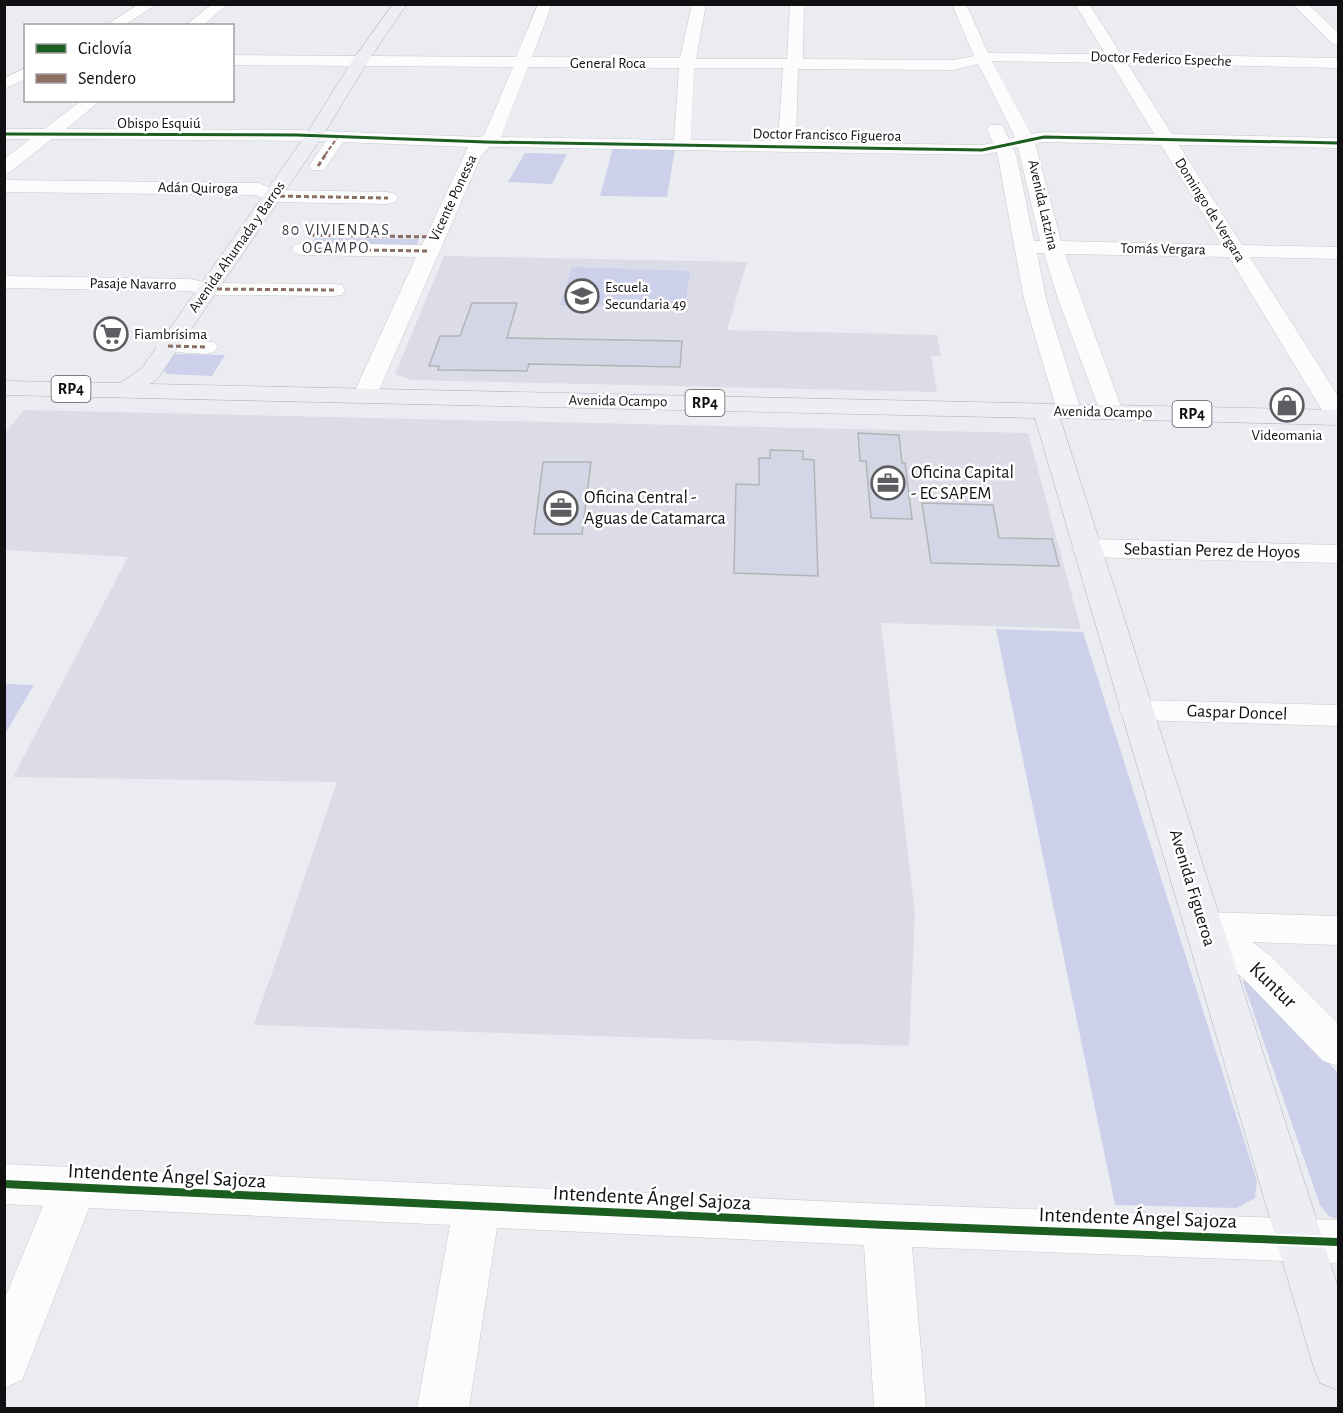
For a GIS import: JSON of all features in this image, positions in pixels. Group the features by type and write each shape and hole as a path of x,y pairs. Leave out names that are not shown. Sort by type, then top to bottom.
{"main road":[{"name":"Avenida Ahumada y Barros","path":"126,390 127,374 200,287 305,136 388,4"},
{"name":"Avenida Ahumada y Barros","path":"352,61 400,4"},
{"name":"Avenida Ahumada y Barros","path":"126,390 150,373 168,346 200,287"},
{"name":"Avenida Ocampo","path":"8,393 126,390 1338,416"},
{"name":"Avenida Figueroa","path":"1057,411 1086,548 1204,926 1319,1241 1338,1365"}],"street":[{"path":"115,24 150,4"},
{"path":"195,24 221,4"},
{"name":"Vicente Ponessa","path":"365,396 474,151 493,136 545,4"},
{"path":"682,146 687,63 699,4"},
{"path":"787,147 790,69 795,60 797,4"},
{"name":"Avenida Latzina","path":"939,4 1025,138 1052,247 1111,412"},
{"name":"Avenida Latzina","path":"959,4 975,61 981,95"},
{"name":"Domingo de Vergara","path":"1082,4 1338,416"},
{"path":"1300,4 1338,41"},
{"name":"Doctor Federico Espeche","path":"975,61 993,56 1338,63"},
{"name":"General Roca","path":"234,60 953,65 975,61"},
{"path":"4,84 24,74"},
{"path":"4,168 90,102"},
{"name":"Avenida Latzina","path":"990,116 1004,147 1057,411"},
{"name":"Obispo Esquiú","path":"4,134 305,136"},
{"name":"Doctor Francisco Figueroa","path":"305,136 486,142 982,150 1004,147 1025,138 1338,143"},
{"path":"318,166 337,138"},
{"name":"Adán Quiroga","path":"4,186 388,198"},
{"path":"306,242 432,244"},
{"name":"Tomás Vergara","path":"1024,247 1338,253"},
{"name":"Pasaje Navarro","path":"4,282 334,290"},
{"path":"168,346 206,347"},
{"name":"Sebastian Perez de Hoyos","path":"1086,548 1338,554"},
{"name":"Gaspar Doncel","path":"1136,710 1338,716"},
{"path":"1204,926 1338,930"},
{"name":"Kuntur","path":"1204,926 1257,967 1338,1049"},
{"name":"Intendente Ángel Sajoza","path":"4,1184 886,1225 1319,1241"},
{"path":"4,1363 74,1188"},
{"path":"443,1408 477,1207"},
{"path":"886,1225 900,1408"}],"shaded area":[{"path":"613,148 675,149 667,197 600,196"},
{"path":"525,153 567,154 552,184 508,182"},
{"path":"315,238 419,239 415,248 310,246"},
{"name":"Escuela Secundaria 49","path":"444,256 747,262 727,330 937,335 941,356 931,356 937,392 412,380 395,374"},
{"path":"572,267 690,271 685,308 560,305"},
{"path":"174,354 225,355 212,376 167,374 164,370"},
{"path":"24,410 1028,433 1081,629 881,623 915,914 909,1046 254,1025 337,782 13,777 128,557 5,550 4,434"},
{"path":"996,629 1083,632 1257,1181 1255,1198 1237,1208 1115,1205"},
{"path":"4,684 34,685 5,734"},
{"path":"1245,978 1251,980 1338,1073 1338,1219 1330,1217 1320,1205 1243,982"}],"building":[{"path":"472,303 517,303 507,338 682,341 680,367 529,364 527,371 438,370 439,366 429,366 440,336 460,336"},
{"name":"Oficina Capital - EC SAPEM","path":"858,433 899,435 912,519 871,518 866,461 860,461"},
{"path":"770,450 803,451 803,459 814,460 818,576 734,573 736,484 759,485 759,458 770,458"},
{"name":"Oficina Central - Aguas de Catamarca","path":"543,462 591,462 582,534 534,534"},
{"path":"922,503 993,505 999,538 1052,539 1059,566 931,563"}],"marked path":[{"path":"318,166 337,138"},
{"path":"272,196 388,198"},
{"path":"310,235 435,237"},
{"path":"302,249 428,251"},
{"path":"209,289 334,290"},
{"path":"168,346 206,347"}],"cycle path":[{"path":"4,134 297,135 486,142 982,150 1044,137 1338,143"},
{"path":"4,1184 886,1225 1338,1242"}],"place":[{"name":"Escuela Secundaria 49","path":"582,296"},
{"name":"Fiambrísima","path":"111,334"},
{"name":"Videomania","path":"1287,405"},
{"name":"Oficina Capital - EC SAPEM","path":"888,483"},
{"name":"Oficina Central - Aguas de Catamarca","path":"561,508"}],"district":[{"name":"80 VIVIENDAS OCAMPO","path":"336,239"}]}
